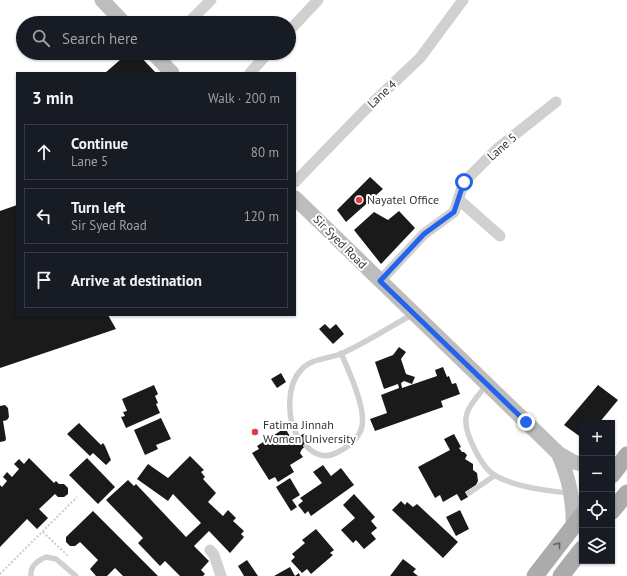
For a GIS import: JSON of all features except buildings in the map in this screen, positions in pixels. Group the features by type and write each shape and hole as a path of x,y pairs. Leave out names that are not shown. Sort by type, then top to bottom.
{"main road":[{"path":"615,470 621,460"},
{"path":"615,507 627,492"},
{"path":"535,576 577,521"},
{"path":"561,576 579,553"}],"street":[{"path":"195,16 211,0"},
{"path":"296,24 318,0"},
{"name":"Lane 4","path":"296,181 365,110 420,58 463,0"},
{"path":"104,1 118,16"},
{"path":"160,60 171,72"},
{"path":"251,72 262,60"},
{"name":"Lane 5","path":"380,281 424,234 454,212 464,182 498,148 556,102"},
{"name":"Sir Syed Road","path":"296,199 558,453 573,462 579,463"},
{"path":"458,199 500,236"},
{"name":"Sir Syed Road","path":"558,453 566,470 577,521"},
{"path":"210,550 214,555 221,576"}],"lane":[{"path":"298,437 290,419 292,388 297,375 308,365 341,353 414,314"},
{"path":"306,446 314,454 323,456 333,455 347,447 356,439 360,431 362,423 361,412 354,386 341,353"},
{"path":"487,384 471,405 466,417 470,440 479,457 494,476 535,488 571,494"},
{"path":"469,493 494,476"},
{"path":"31,576 32,568 35,564 46,557 56,559 76,576"}],"path":[{"path":"0,574 77,497"}],"place":[{"name":"Nayatel Office","path":"359,200"},
{"name":"Fatima Jinnah Women University","path":"255,432"}],"route":[{"path":"464,182 454,212 424,234 380,281 526,422"}]}
